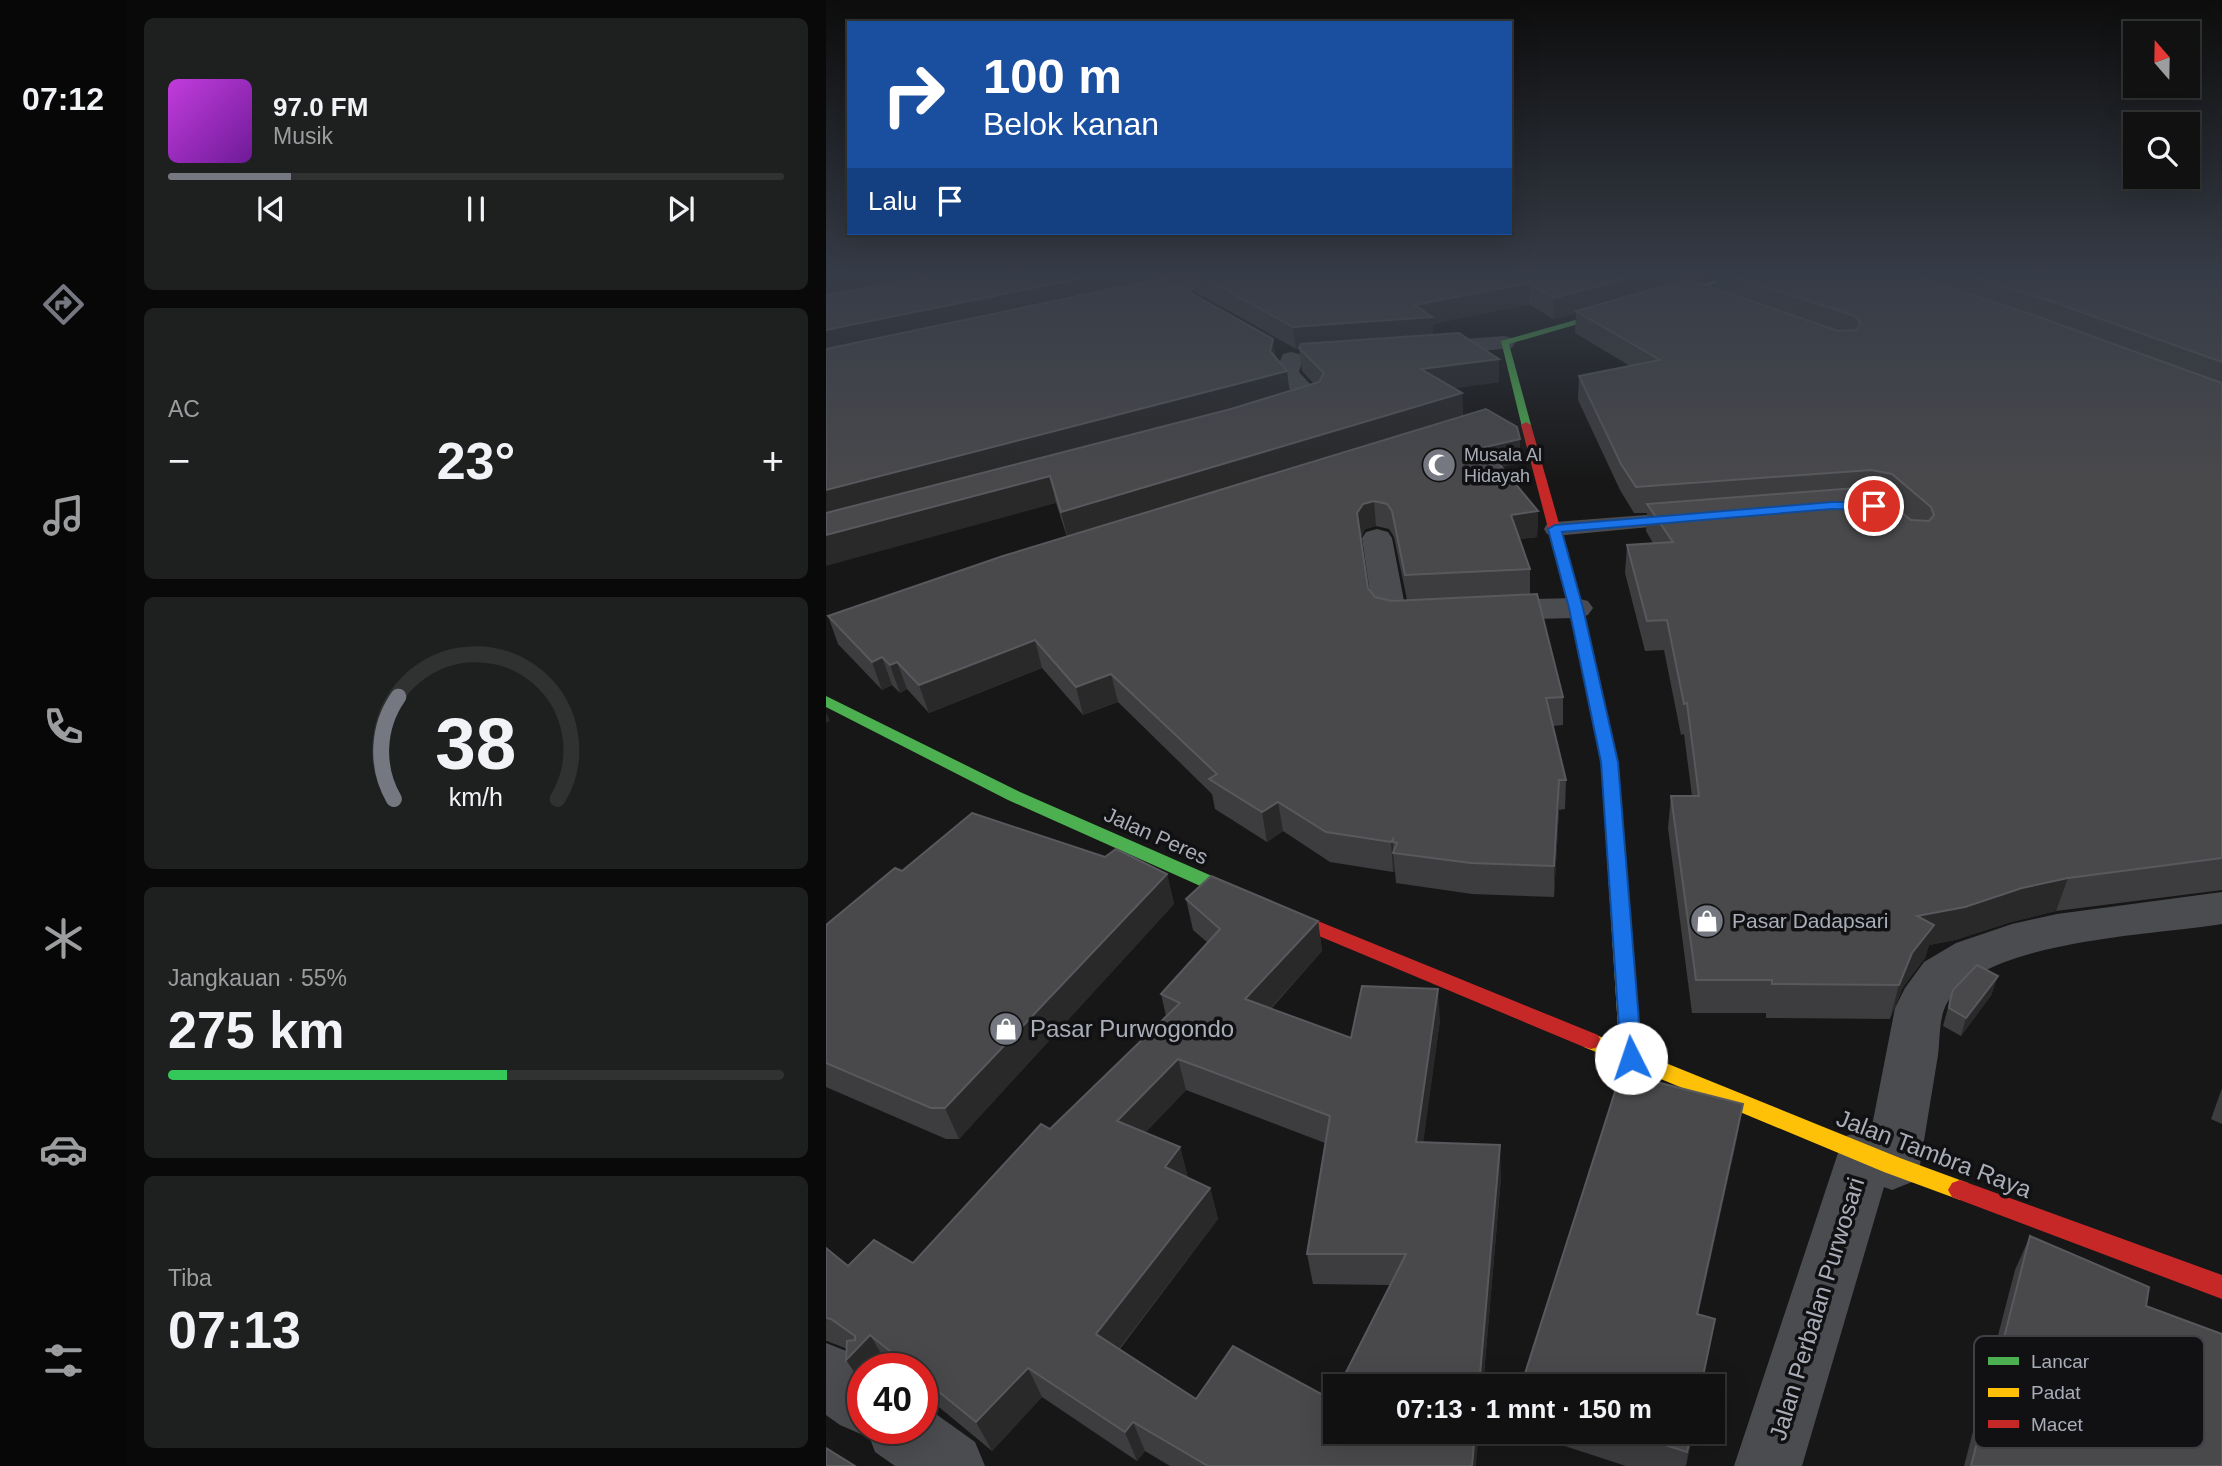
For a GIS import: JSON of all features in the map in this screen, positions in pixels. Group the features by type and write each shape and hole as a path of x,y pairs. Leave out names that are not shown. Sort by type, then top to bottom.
{"street":[{"path":"1410,350 1485,344"},
{"path":"1504,344 1516,412 1555,529 1576,608 1609,762 1631,1058"},
{"path":"1256,416 1312,399 1287,373 1304,358 1266,345"},
{"path":"1377,538 1390,614 1507,608 1576,608"},
{"name":"Jalan Peres","path":"826,701 1038,807 1224,889 1631,1058"},
{"name":"Jalan Perbalan Purwosari","path":"1768,1466 1879,1159 1922,1002 1938,978 1986,949 2082,925 2222,908"},
{"name":"Jalan Tambra Raya","path":"1631,1058 1879,1159 2222,1286"},
{"path":"826,1375 847,1390"},
{"path":"921,1444 951,1466"}],"lane":[{"path":"1555,529 1699,517"}],"building":[{"path":"848,344 1272,344 1270,351 1287,371 826,490 826,349"},
{"path":"1301,344 1477,344 1499,359 1421,369 1462,393 1061,512 1050,476 826,535 826,513 1231,409 1319,382 1324,373 1299,348"},
{"path":"1633,344 2115,344 2222,383 2222,858 2068,878 2022,888 1965,907 1917,916 1934,925 1912,953 1899,985 1772,984 1772,980 1696,980 1671,796 1699,796 1687,703 1684,704 1667,620 1647,621 1627,545 1673,542 1647,504 1869,487 1911,520 1929,521 1934,515 1931,507 1892,474 1871,470 1636,487 1621,464 1579,376 1660,360"},
{"path":"2172,344 2222,344 2222,362"},
{"path":"1486,409 1517,427 1520,439 1485,447 1538,511 1511,515 1530,569 1405,575 1392,511 1387,504 1374,501 1363,504 1357,513 1368,588 1375,597 1392,601 1537,594 1563,697 1546,698 1566,780 1559,780 1554,866 1471,863 1393,853 1397,843 1393,842 1393,839 1391,842 1326,832 1278,802 1262,812 1209,779 1217,774 1111,674 1076,687 1035,640 919,685 897,662 890,665 882,657 872,662 828,616 1003,556"},
{"path":"972,813 1105,857 1116,849 1167,874 945,1108 931,1108 826,1063 826,925 895,868 902,871"},
{"path":"1211,876 1318,921 1245,999 1351,1038 1362,986 1438,989 1416,1142 1500,1145 1480,1374 1345,1374 1406,1254 1307,1254 1330,1116 1178,1059 1117,1121 1180,1147 1165,1167 1210,1188 1096,1334 1196,1399 1233,1346 1321,1394 1323,1391 1323,1444 1474,1444 1472,1466 1208,1466 1133,1422 1125,1432 1028,1368 976,1422 938,1391 938,1353 892,1353 870,1335 853,1353 847,1353 846,1360 847,1341 855,1340 855,1336 826,1318 826,1248 848,1266 874,1240 913,1263 1041,1124 1050,1129 1180,1003 1161,994 1220,929 1186,899"},
{"path":"1977,965 1998,976 1966,1018 1949,1008 1950,1001 1953,990"},
{"path":"1621,1073 1743,1104 1697,1314 1715,1319 1704,1374 1525,1374"},
{"path":"2030,1236 2149,1287 2146,1306 2222,1334 2222,1466 1971,1466 1976,1448 2204,1448 2204,1336 2004,1336"},
{"path":"1662,1444 1689,1444 1687,1452"},
{"path":"826,1448 855,1466 826,1466"}],"traffic: fast":[{"path":"1504,344 1526,425"},
{"path":"826,701 1014,796 1222,888"}],"traffic: slow":[{"path":"1594,691 1609,762 1631,1058"},
{"path":"1591,1041 1892,1165 1960,1190"}],"traffic: jam":[{"path":"1526,425 1576,608 1594,691"},
{"path":"1222,888 1591,1041"},
{"path":"1960,1190 2222,1287"}],"place":[{"name":"Musala Al Hidayah","path":"1439,465"},
{"name":"Pasar Dadapsari","path":"1707,921"},
{"name":"Pasar Purwogondo","path":"1006,1029"}],"route":[{"path":"1631,1058 1609,762 1576,608 1555,529 1832,506 1874,506"}]}
